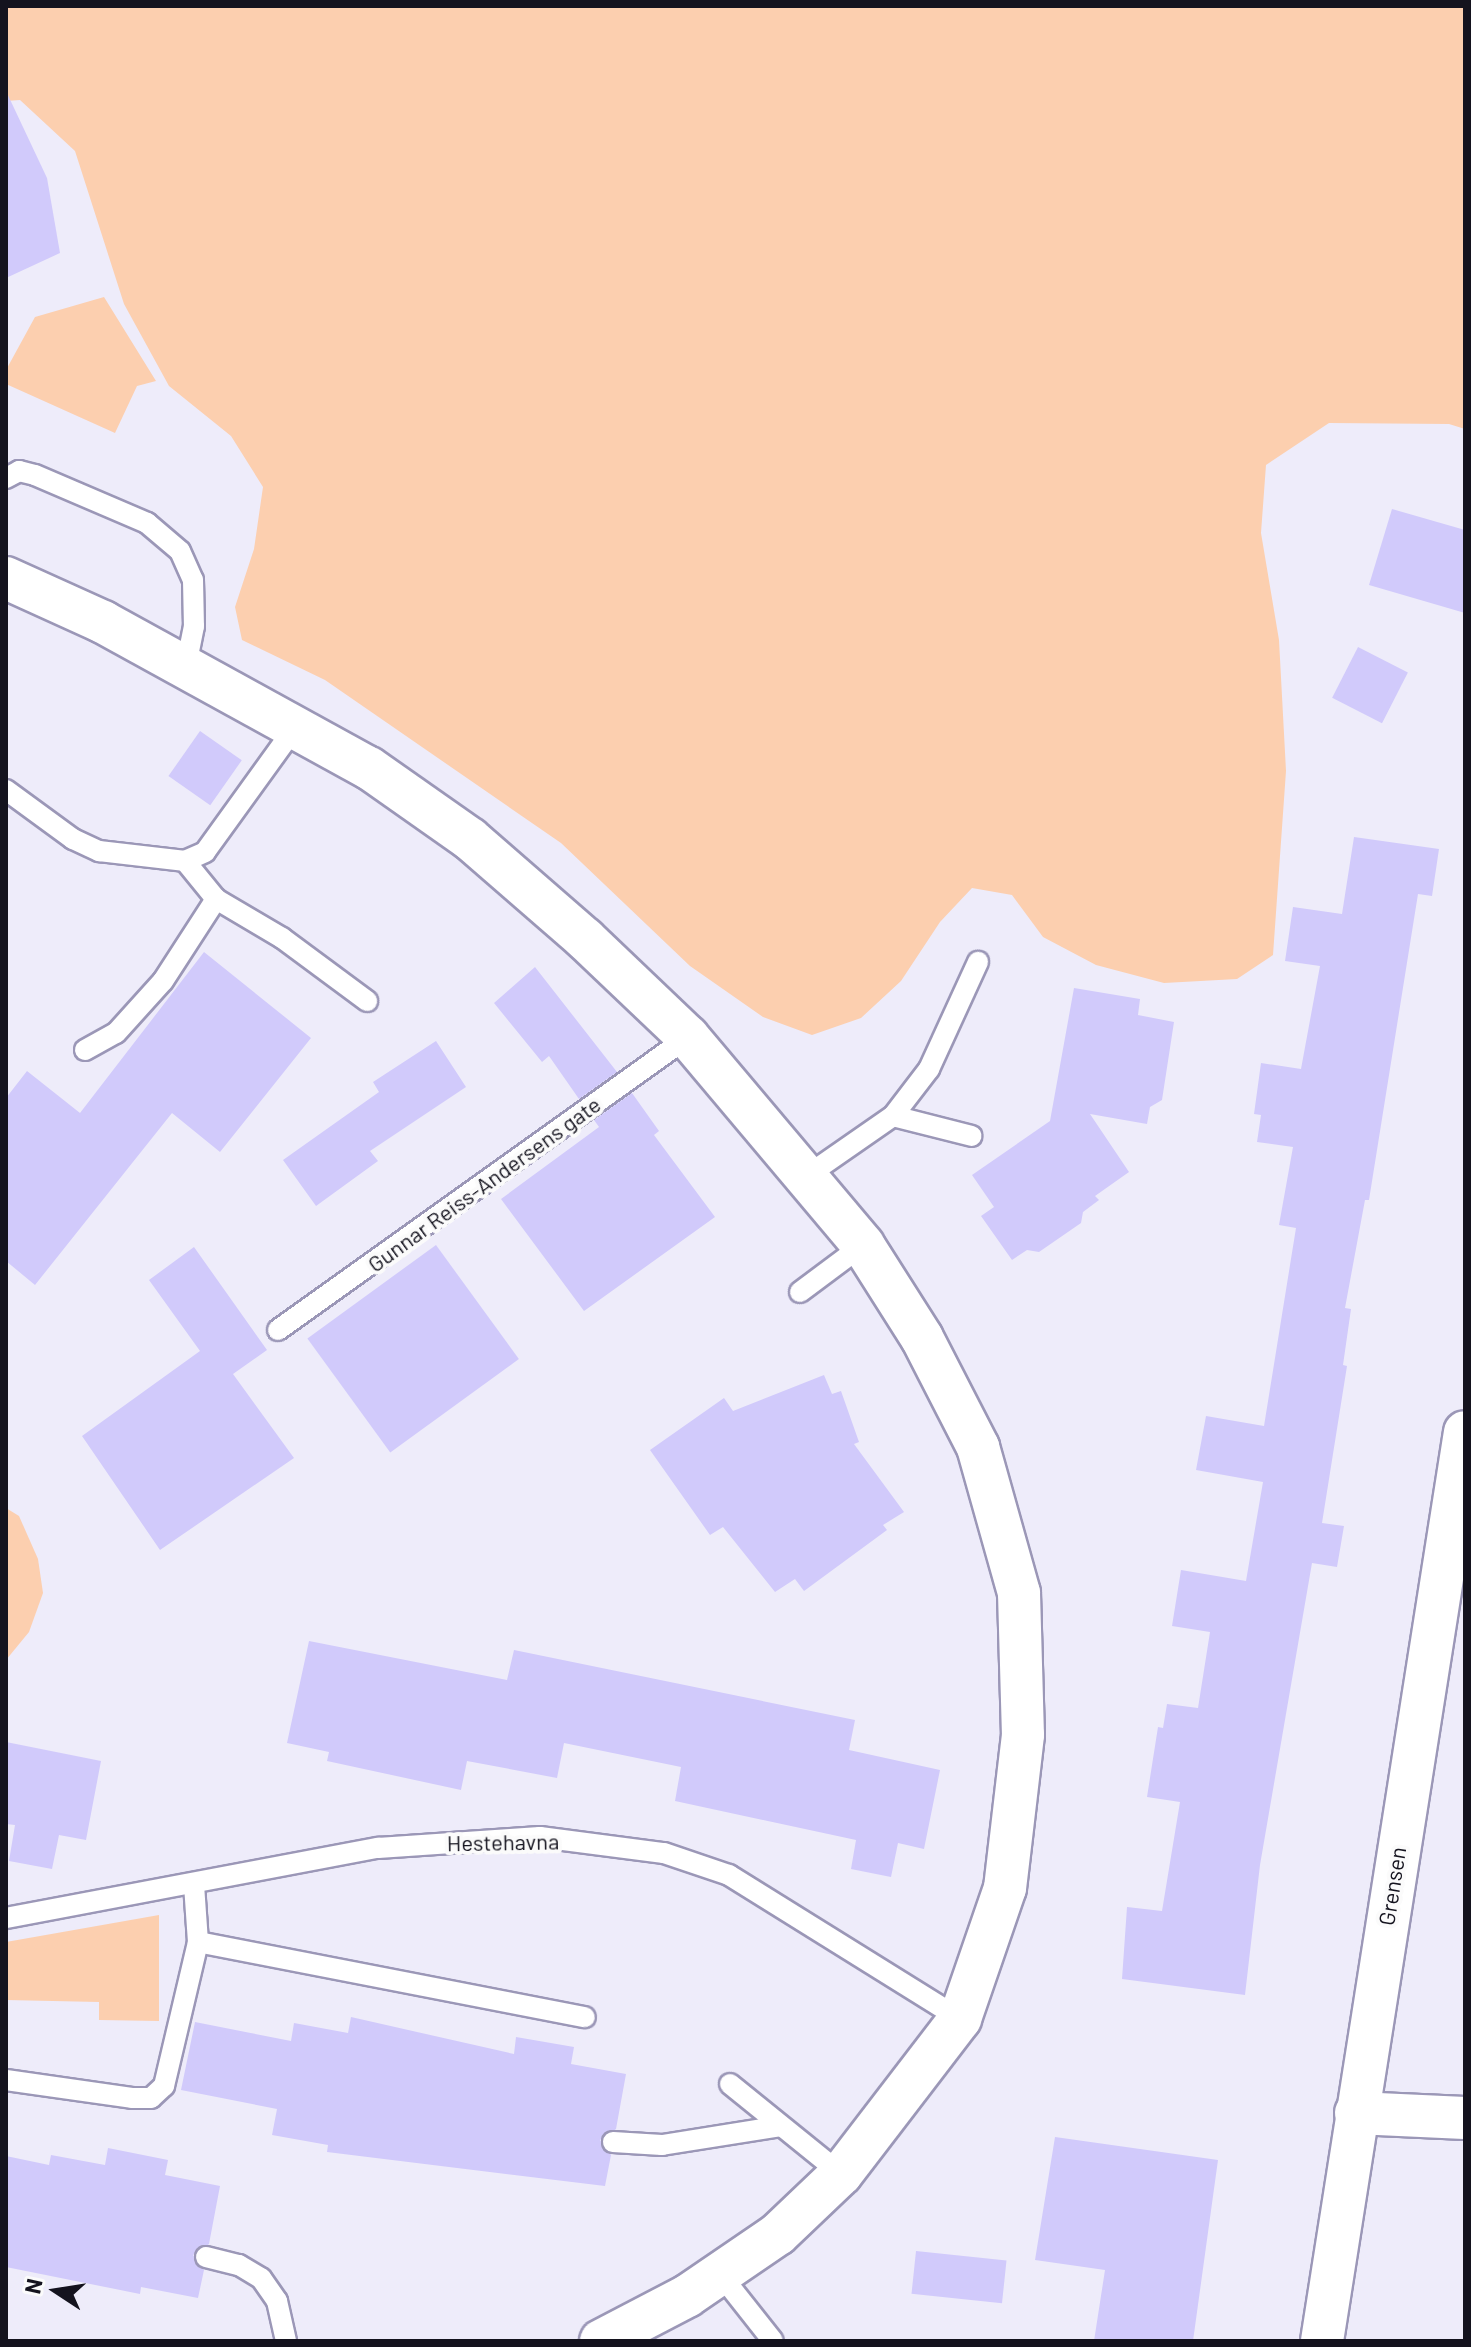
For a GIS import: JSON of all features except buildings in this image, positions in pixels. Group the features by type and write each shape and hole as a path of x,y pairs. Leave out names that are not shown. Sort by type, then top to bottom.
{"street":[{"path":"6,578 186,666 296,726 369,768 470,839 688,1037 808,1175 863,1245 922,1338 978,1447 1019,1593 1023,1735 1005,1888 960,2019 841,2174 778,2234 720,2274 601,2341"},
{"name":"Grensen","path":"1322,2341 1465,1432"},
{"path":"1356,2113 1465,2118"}],"lane":[{"path":"6,478 19,471 35,475 147,523 180,551 193,580 194,626 186,666"},
{"path":"6,790 73,839 99,851 185,861 205,852 296,726"},
{"path":"185,861 216,899 282,938 367,1001"},
{"path":"85,1050 116,1033 163,981 216,899"},
{"path":"808,1175 893,1116 929,1069 978,962"},
{"name":"Gunnar Reiss-Andersens gate","path":"278,1330 688,1037"},
{"path":"893,1116 972,1136"},
{"path":"800,1292 863,1245"},
{"name":"Hestehavna","path":"6,1918 378,1848 540,1837 664,1853 729,1875 960,2019"},
{"path":"6,2080 151,2098 164,2086 198,1942 194,1885"},
{"path":"198,1942 585,2017"},
{"path":"730,2084 841,2174"},
{"path":"613,2142 662,2145 780,2126"},
{"path":"206,2257 239,2265 261,2278 277,2301 286,2341"},
{"path":"720,2274 773,2341"}],"shaded area":[{"path":"6,6 1465,6 1465,429 1449,424 1329,423 1266,465 1261,533 1279,640 1286,771 1273,955 1237,979 1164,983 1096,965 1043,937 1012,895 972,888 940,922 901,981 861,1018 812,1035 763,1017 690,966 561,843 325,680 242,640 235,607 254,549 263,487 231,436 169,386 124,304 75,151 20,100 6,101"},
{"path":"104,297 156,381 137,386 115,433 6,384 6,370 35,317"},
{"path":"6,1508 19,1516 38,1559 43,1593 29,1632 6,1660"},
{"path":"159,1915 159,2021 99,2020 99,2002 6,2000 6,1942"}]}
